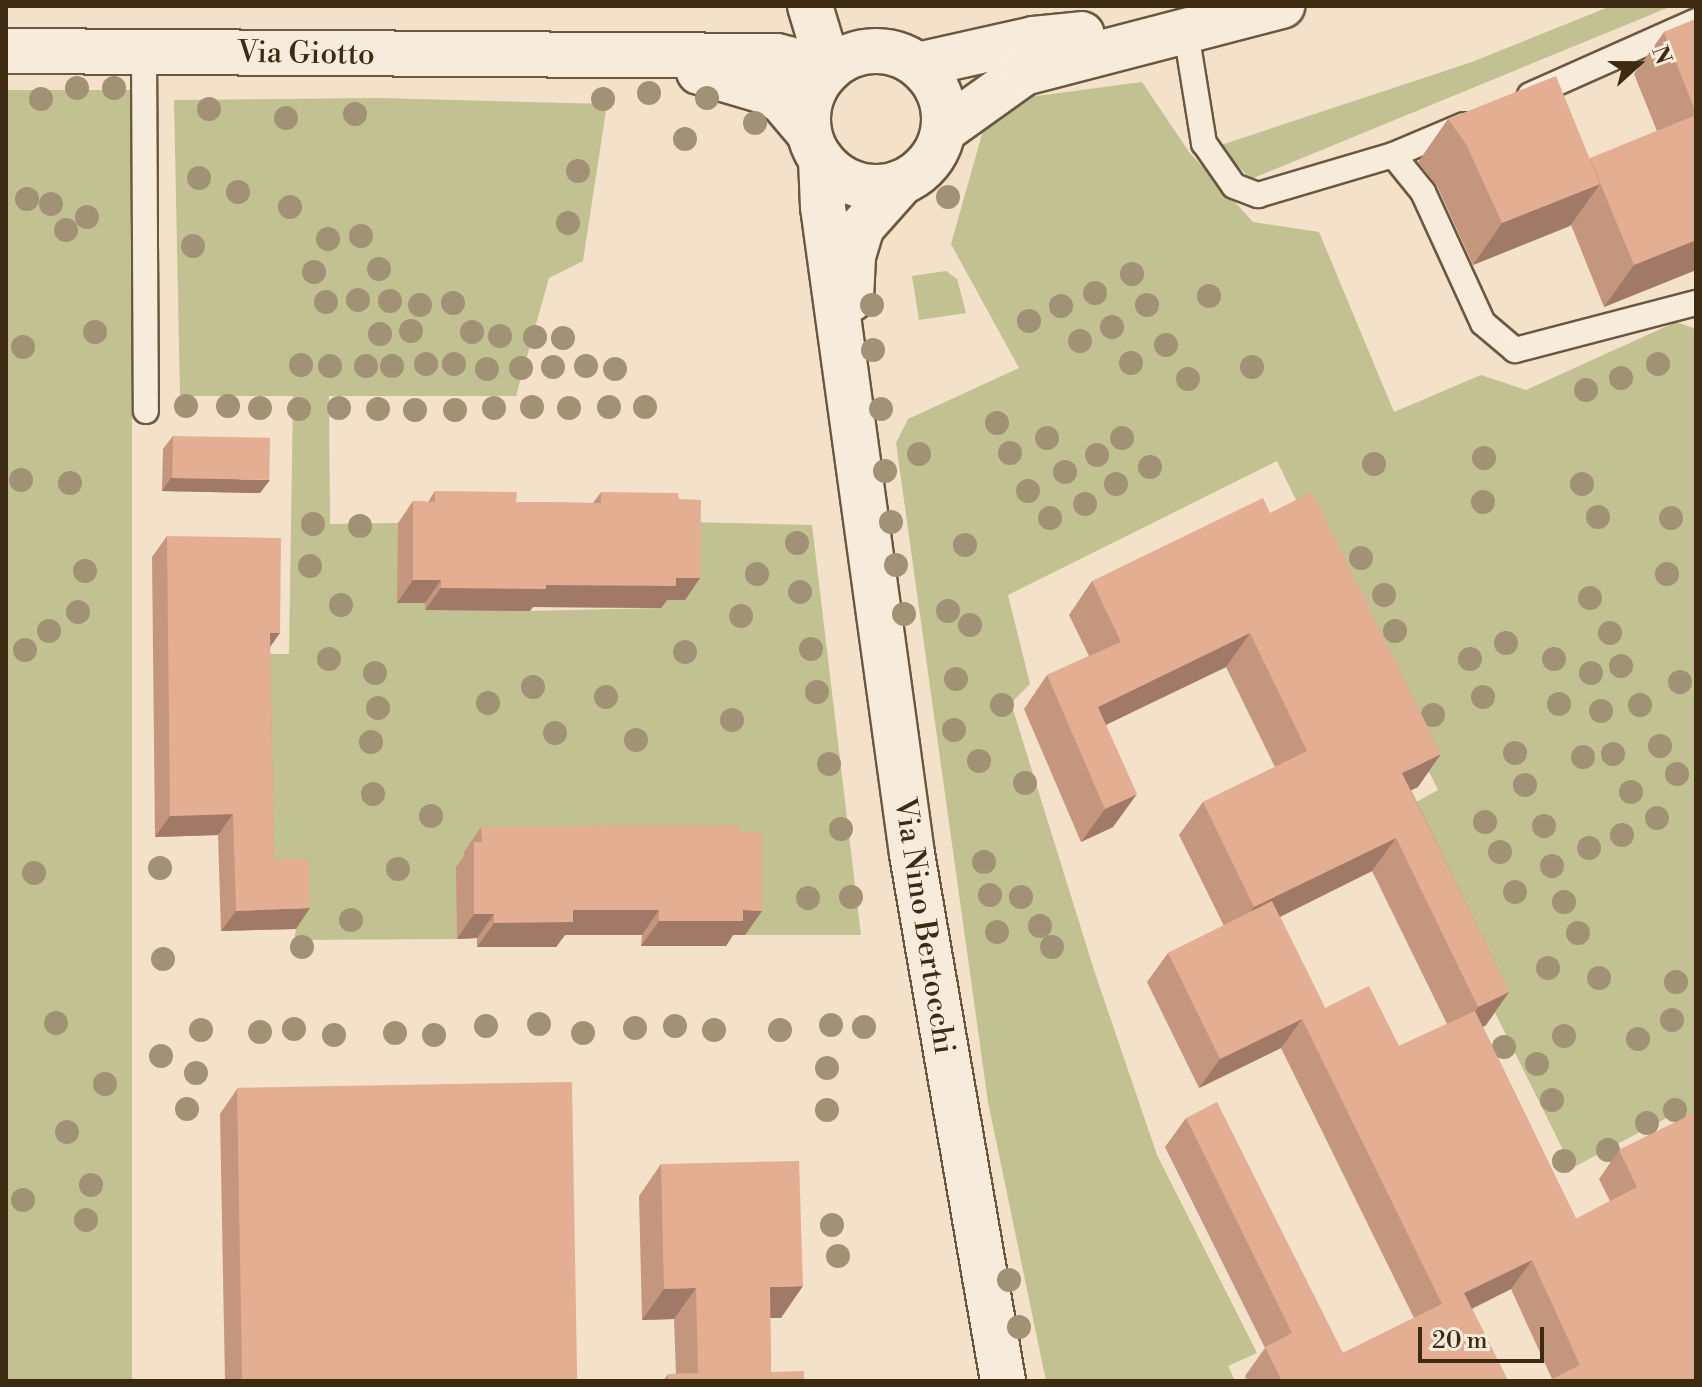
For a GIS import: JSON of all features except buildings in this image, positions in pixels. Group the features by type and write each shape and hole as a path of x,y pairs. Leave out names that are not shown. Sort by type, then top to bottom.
{"street":[{"path":"810,6 829,69 850,56 873,51 895,53 918,65 935,86 944,130 1024,73 1282,6"},
{"path":"918,65 1034,39 1194,27"},
{"name":"Via Giotto","path":"6,51 606,58 777,56 829,69"},
{"name":"Via Giotto","path":"606,58 752,85 782,101 815,146"},
{"name":"Via Nino Bertocchi","path":"829,69 812,95 823,207 929,967 1003,1381"},
{"name":"Via Nino Bertocchi","path":"861,469 850,285 853,256 873,210 902,182 930,162 944,130"},
{"path":"815,146 854,184 879,187 902,182"}],"lane":[{"path":"1510,104 1696,21"},
{"path":"1194,27 1204,143 1234,186 1258,195 1393,155 1481,117"},
{"path":"144,51 146,411"},
{"path":"1393,155 1423,192 1483,323 1515,350 1696,303"}],"shaded area":[{"path":"1611,6 1672,6 1251,179 1218,146 1472,62"},
{"path":"1142,82 1189,152 1253,222 1319,232 1394,412 1481,375 1526,390 1676,322 1696,329 1696,1148 1680,1111 1572,1168 1396,813 1438,790 1277,461 1008,595 1030,684 1011,703 1094,970 1157,1155 1257,1353 1228,1366 1235,1381 1046,1381 988,1102 896,443 908,419 1019,368 951,244 984,127 1006,107 1029,97"},
{"path":"6,90 132,90 132,1381 6,1381"},
{"path":"379,98 607,104 583,261 549,278 516,396 329,396 330,524 398,523 398,603 425,603 426,610 530,611 660,608 686,522 812,525 861,935 745,935 457,867 457,939 294,940 296,929 258,881 222,654 289,654 293,396 180,396 174,100"},
{"path":"946,271 957,279 966,313 919,320 912,276"}]}
